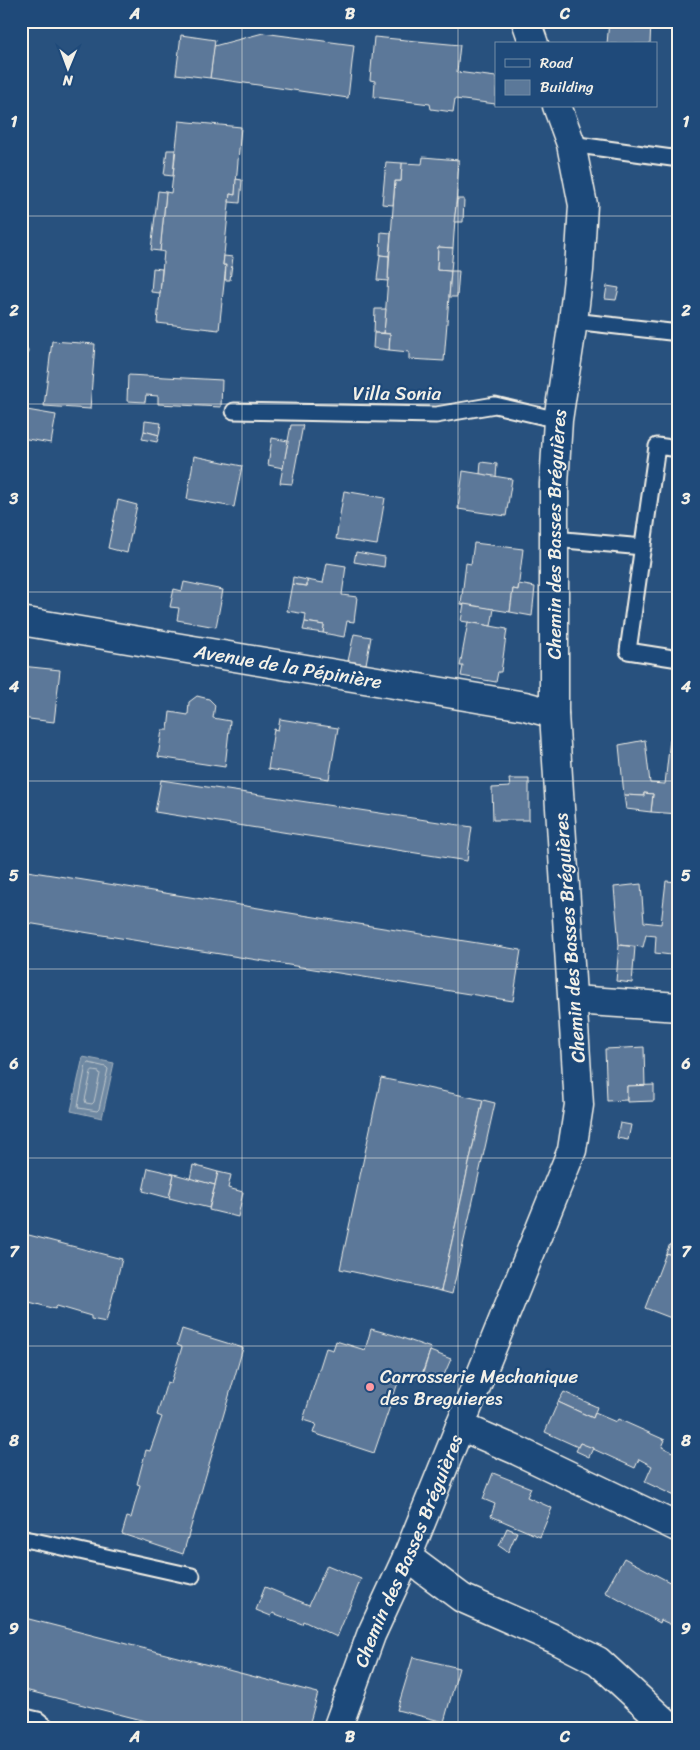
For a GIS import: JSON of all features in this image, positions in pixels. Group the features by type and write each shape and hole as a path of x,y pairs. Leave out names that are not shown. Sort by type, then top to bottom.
{"street":[{"path":"526,21 533,42"},
{"name":"Chemin des Basses Bréguières","path":"337,1729 371,1635 408,1557 572,1150 579,1105 554,714 554,484 558,420 579,270 583,204 571,144 558,108"},
{"name":"Avenue de la Pépinière","path":"21,621 515,704 554,714"},
{"path":"573,1000 679,1007"},
{"path":"460,1426 518,1451 679,1528"},
{"path":"408,1557 462,1598 555,1639 598,1661 672,1729"}],"lane":[{"path":"571,144 679,159"},
{"path":"573,321 679,334"},
{"name":"Villa Sonia","path":"234,411 436,415 495,406 558,420"},
{"path":"679,449 658,446 628,651 679,659"},
{"path":"554,539 643,547"},
{"path":"21,1538 192,1576"},
{"path":"21,1716 38,1720 49,1729"}],"water":[{"path":"83,1057 114,1063 102,1118 71,1111"}],"building":[{"path":"609,21 651,21 650,42 607,42"},
{"path":"263,33 354,45 348,98 210,78 214,46"},
{"path":"181,35 215,40 210,78 176,74"},
{"path":"374,37 460,45 457,72 495,77 495,104 455,99 453,112 431,109 430,104 374,97 375,81 370,80"},
{"path":"179,121 241,127 235,195 230,194 223,265 226,265 219,330 157,323 164,252 160,251 166,192 171,193"},
{"path":"167,150 175,150 173,176 164,175"},
{"path":"423,157 459,160 453,248 438,247 437,270 451,271 444,361 409,359 409,352 389,350 390,334 384,333 395,181 401,181 402,163 422,164"},
{"path":"386,162 402,163 401,181 395,181 393,205 382,204"},
{"path":"236,179 242,180 240,203 229,202 230,194 235,195"},
{"path":"158,191 166,192 160,251 151,250"},
{"path":"457,199 464,199 463,222 454,222"},
{"path":"381,232 391,233 389,256 380,255"},
{"path":"438,247 453,248 451,271 437,270"},
{"path":"380,255 389,256 388,281 377,280"},
{"path":"224,256 233,257 230,280 225,280 226,265 223,265"},
{"path":"153,268 162,269 160,293 151,292"},
{"path":"451,271 459,271 457,297 449,297"},
{"path":"607,286 619,288 616,300 605,299"},
{"path":"375,309 386,309 384,333 374,333"},
{"path":"374,333 390,334 389,350 373,348"},
{"path":"21,340 28,351 21,383"},
{"path":"52,341 95,344 90,409 44,406"},
{"path":"128,375 222,380 221,407 158,404 158,396 146,395 145,402 127,401"},
{"path":"21,409 56,415 51,443 21,438"},
{"path":"145,421 161,423 159,435 144,431"},
{"path":"291,425 303,425 292,484 280,483"},
{"path":"144,431 159,435 157,442 142,439"},
{"path":"272,438 288,441 283,468 268,465"},
{"path":"194,456 242,466 234,507 187,499"},
{"path":"481,462 497,464 496,477 480,474"},
{"path":"463,471 512,479 506,516 458,509"},
{"path":"344,491 385,498 377,545 336,539"},
{"path":"118,500 137,505 127,553 108,548"},
{"path":"474,543 523,549 518,590 513,589 510,612 461,604 466,563 471,564"},
{"path":"356,552 385,557 384,567 354,562"},
{"path":"327,563 346,566 342,595 357,597 354,622 347,621 344,637 323,633 324,625 305,622 306,614 287,611 292,584 307,586 307,580 323,583"},
{"path":"293,577 307,580 307,586 292,584"},
{"path":"184,582 223,590 216,627 177,620 179,608 170,607 174,589 182,591"},
{"path":"519,584 535,587 532,616 510,612 513,589 518,590"},
{"path":"464,604 494,609 491,626 461,621"},
{"path":"305,622 324,625 323,633 303,630"},
{"path":"468,622 507,629 501,672 498,672 496,682 461,676 463,666 460,666"},
{"path":"354,634 371,637 366,664 348,661"},
{"path":"21,666 60,670 54,722 21,718"},
{"path":"197,696 209,699 215,705 213,718 230,721 225,767 158,757 162,730 168,730 170,712 188,715 189,702"},
{"path":"280,719 338,728 329,779 268,769 274,729 278,730"},
{"path":"670,739 679,740 679,814 651,812 653,794 644,793 644,796 624,795 619,745 645,740 650,783 665,784"},
{"path":"509,779 529,779 529,820 493,820 492,788 510,787"},
{"path":"161,780 472,827 467,861 155,812"},
{"path":"644,793 653,794 651,812 626,809 624,795 644,796"},
{"path":"21,870 521,950 513,1001 21,922"},
{"path":"666,881 679,882 679,956 655,953 656,936 646,935 643,947 619,945 614,887 641,884 644,922 661,924"},
{"path":"619,945 635,947 632,983 616,981"},
{"path":"644,1047 645,1086 627,1086 627,1100 607,1101 605,1049"},
{"path":"381,1078 483,1100 441,1291 340,1269"},
{"path":"654,1085 654,1101 627,1102 627,1086"},
{"path":"483,1100 495,1103 452,1294 441,1291"},
{"path":"620,1123 631,1125 628,1140 617,1138"},
{"path":"193,1165 218,1172 215,1185 190,1179"},
{"path":"148,1168 174,1174 169,1198 143,1191"},
{"path":"218,1172 231,1175 228,1188 243,1192 238,1217 209,1210"},
{"path":"174,1174 215,1185 209,1208 169,1198"},
{"path":"21,1233 122,1259 106,1322 91,1319 91,1316 57,1306 55,1309 22,1300"},
{"path":"670,1244 679,1247 679,1258 666,1253"},
{"path":"666,1253 679,1258 679,1321 645,1308"},
{"path":"182,1329 243,1348 183,1554 122,1534 127,1517 131,1518 140,1485 137,1484 146,1450 150,1451 162,1417 157,1415 167,1382 171,1383 182,1347 177,1345"},
{"path":"371,1329 431,1348 420,1380 401,1374 374,1453 313,1433 316,1424 303,1420 326,1348 333,1350 336,1341 365,1350"},
{"path":"430,1351 451,1359 441,1382 422,1376"},
{"path":"564,1392 597,1407 593,1418 558,1402"},
{"path":"558,1402 593,1418 595,1413 616,1422 618,1419 665,1440 662,1447 679,1455 679,1498 645,1482 652,1466 639,1459 635,1468 580,1443 578,1447 545,1432"},
{"path":"580,1443 593,1448 589,1457 576,1451"},
{"path":"493,1473 531,1488 527,1497 552,1508 540,1537 491,1516 495,1504 483,1499"},
{"path":"507,1528 517,1532 508,1552 499,1546"},
{"path":"624,1558 679,1587 675,1596 679,1598 679,1617 674,1626 661,1620 660,1623 605,1592"},
{"path":"327,1565 361,1579 337,1637 303,1621 302,1624 273,1613 271,1616 256,1610 265,1587 309,1605"},
{"path":"21,1617 318,1693 308,1729 177,1729 21,1689"},
{"path":"413,1657 459,1668 444,1722 397,1710"}],"place":[{"name":"Carrosserie Mechanique des Breguieres","path":"370,1387"}]}
